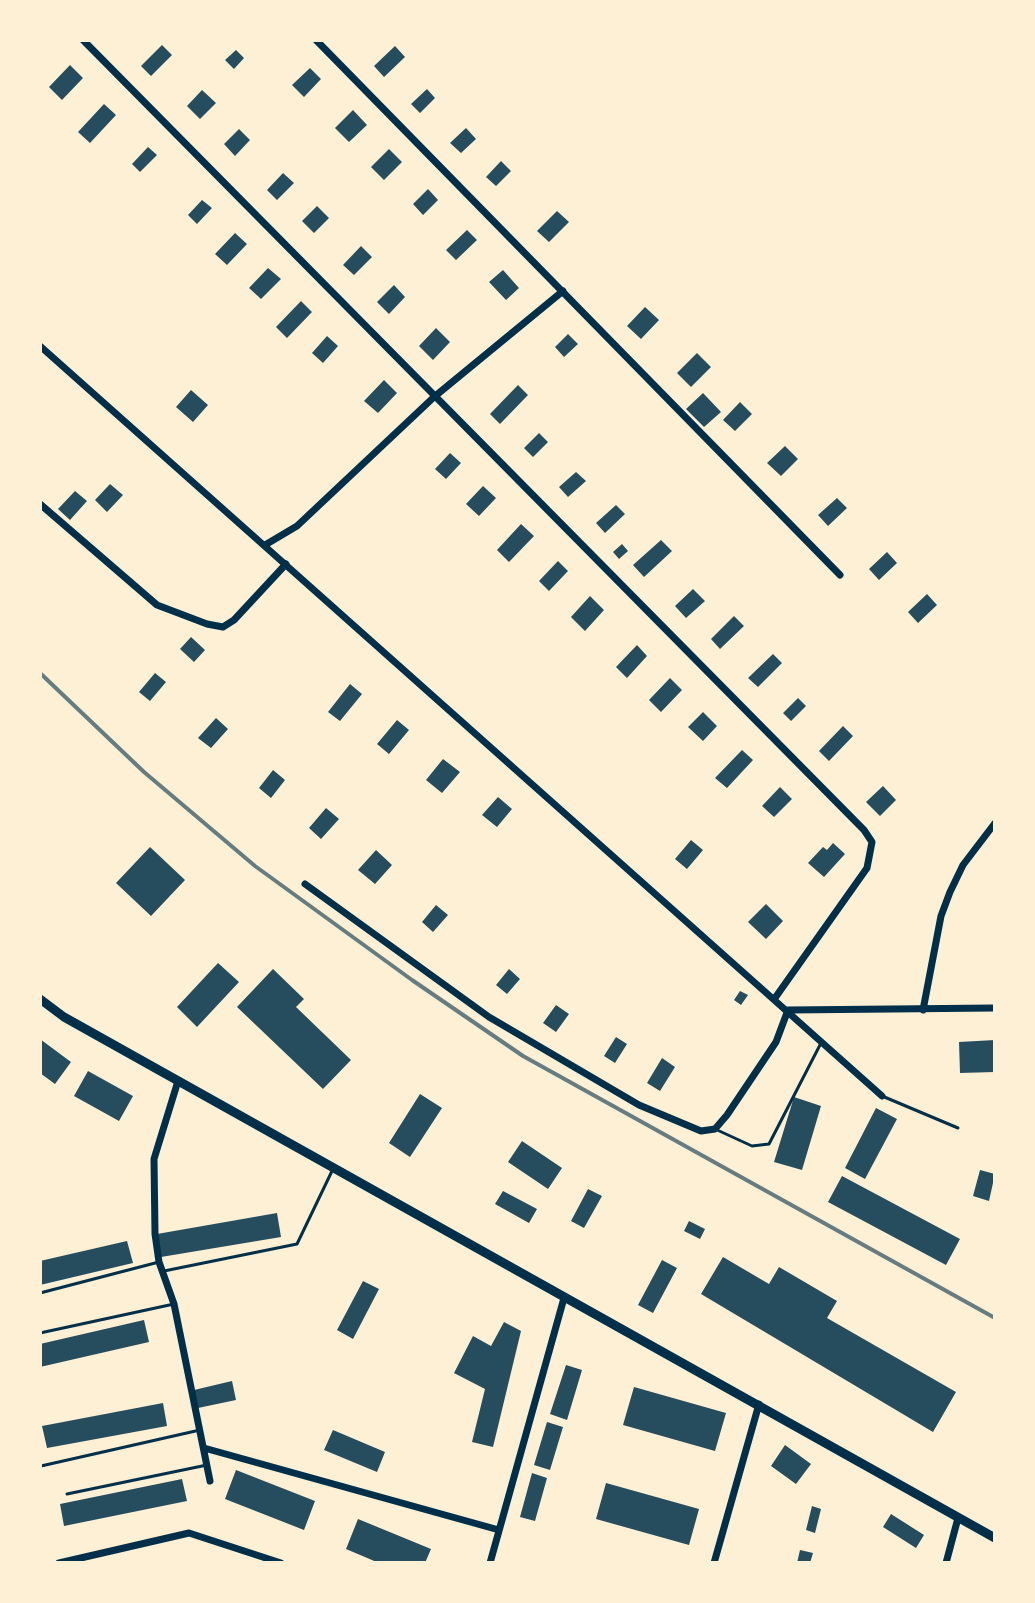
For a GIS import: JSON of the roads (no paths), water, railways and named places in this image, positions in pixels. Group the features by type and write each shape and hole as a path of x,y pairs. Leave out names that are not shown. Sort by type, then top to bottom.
{"street":[{"path":"83,40 864,830 872,842 867,868 775,998"},
{"path":"316,40 840,575"},
{"path":"265,545 297,526 434,397 563,291"},
{"path":"40,346 882,1096"},
{"path":"40,504 157,605 207,624 223,627 234,620 286,564"},
{"path":"923,1010 941,916 950,892 963,865 995,823"},
{"path":"305,884 489,1017 639,1105 691,1129 715,1129 776,1042 788,1010"},
{"path":"42,1005 995,1538"},
{"path":"788,1010 995,1008"},
{"path":"178,1081 154,1159 159,1262 174,1304 210,1481"},
{"path":"490,1563 564,1298"},
{"path":"714,1563 759,1404"},
{"path":"204,1448 499,1530"},
{"path":"946,1563 958,1518"},
{"path":"59,1563 189,1533 281,1563"}],"lane":[{"path":"715,1129 752,1146 769,1144 822,1041"},
{"path":"882,1096 958,1128"},
{"path":"164,1271 297,1244 333,1168"},
{"path":"40,1293 159,1262"},
{"path":"40,1333 174,1304"},
{"path":"41,1466 200,1430"},
{"path":"67,1494 207,1465"}],"railway":[{"path":"40,673 144,772 255,866 523,1056 995,1318"}]}
